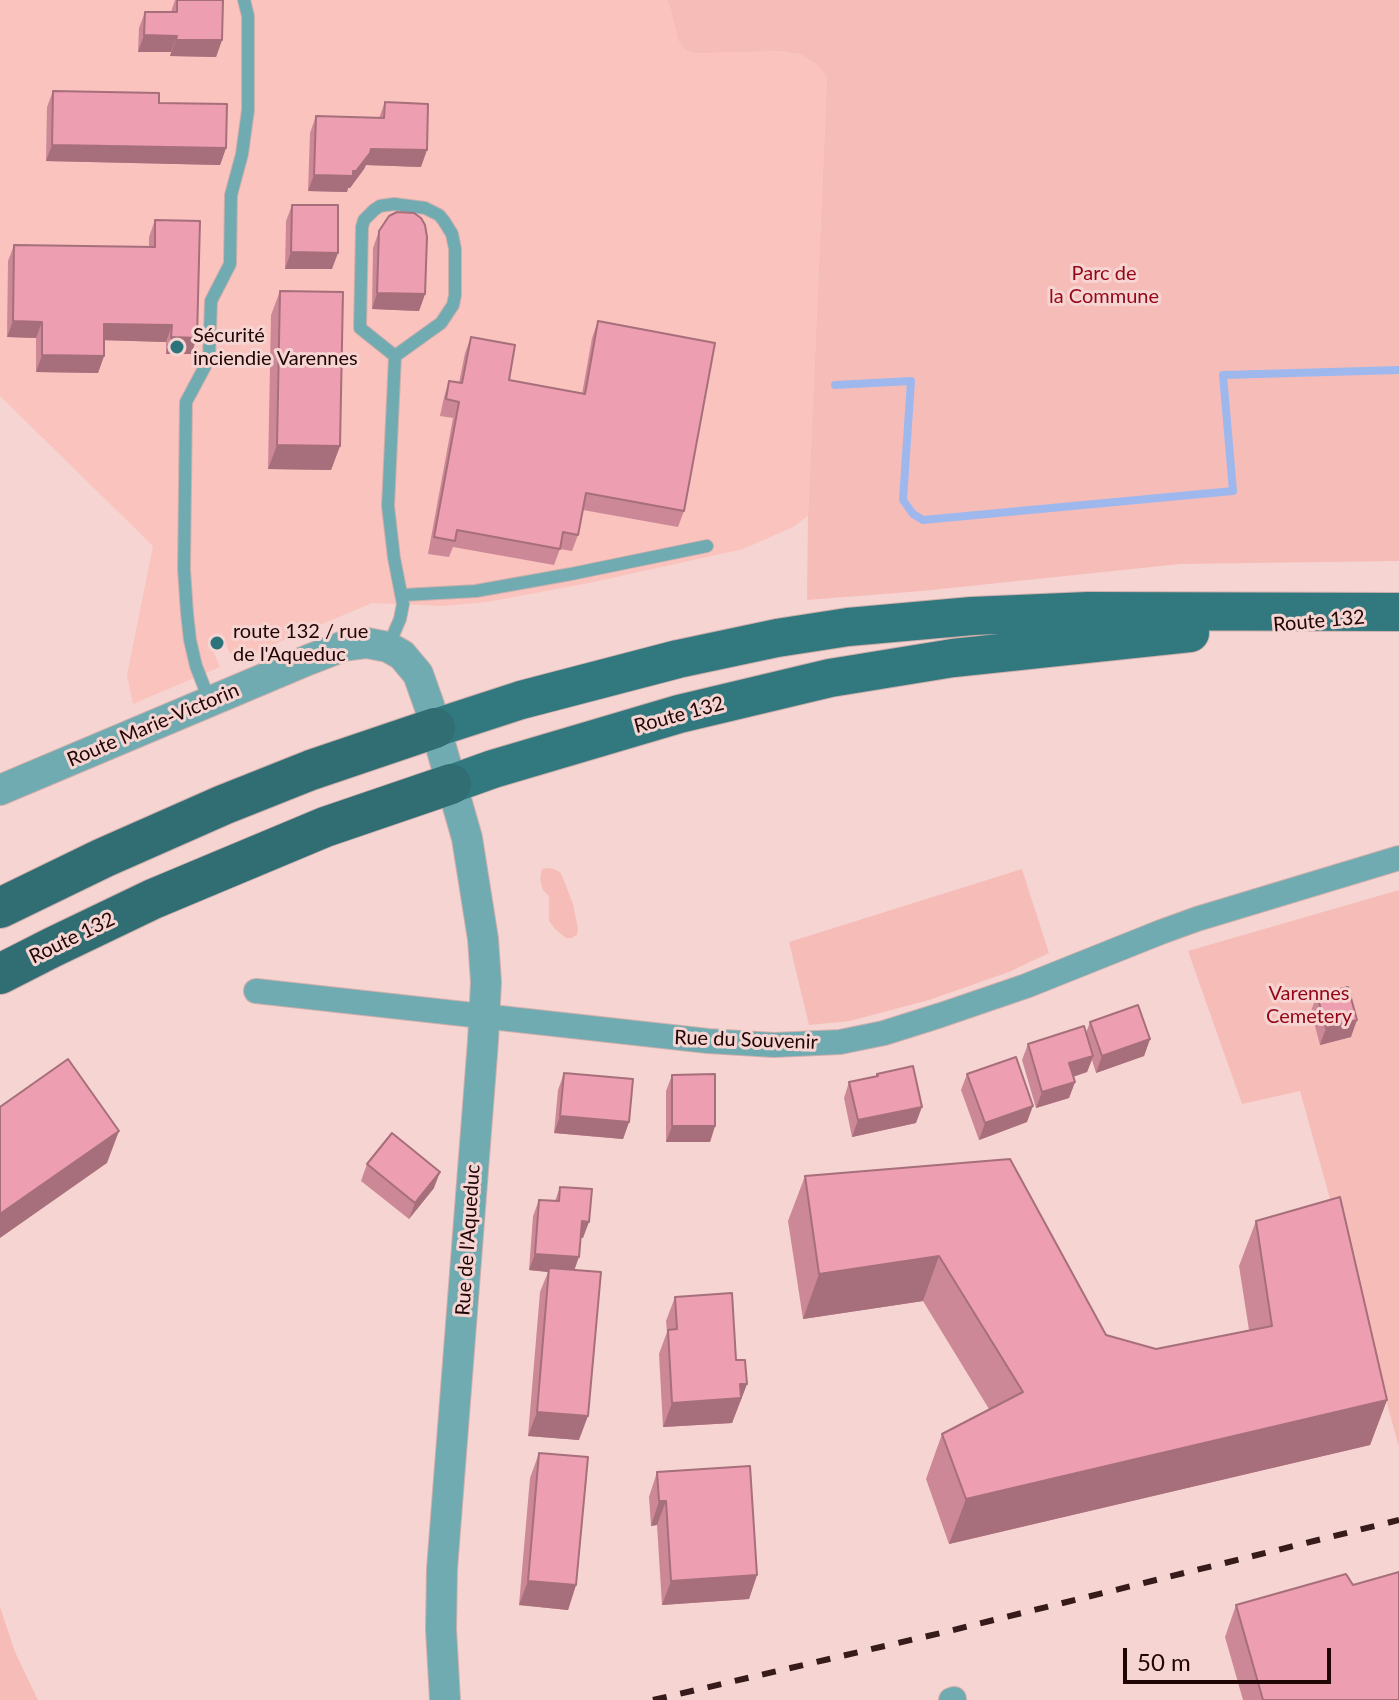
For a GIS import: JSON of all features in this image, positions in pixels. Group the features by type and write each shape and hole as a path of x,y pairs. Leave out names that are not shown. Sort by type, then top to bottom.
{"highway":[{"name":"Route 132","path":"0,908 223,805 311,770 435,728"},
{"name":"Route 132","path":"0,974 165,894 325,827 451,784"}],"main road":[{"name":"Route 132","path":"435,728 521,700 678,659 777,638 887,623 1088,611 1399,613"},
{"name":"Route 132","path":"451,784 679,714 861,672 1076,644 1399,613"}],"street":[{"name":"Route Marie-Victorin","path":"0,790 344,646 367,643 388,647"},
{"path":"388,647 408,660 418,674 451,784"},
{"name":"Rue de l'Aqueduc","path":"445,1700 442,1569 485,1016 485,962 478,902 467,838 451,784"},
{"name":"Rue du Souvenir","path":"256,991 732,1043 820,1044 863,1038 933,1018 1026,986 1185,923 1399,858"}],"lane":[{"path":"210,702 193,651 186,599 186,402 209,359 211,301 230,264 231,195 242,154 248,110 248,16 244,0"},
{"path":"394,204 425,208 439,215 452,234 455,249 453,305 441,323 395,356 360,328 362,227 364,220 374,210 394,204"},
{"path":"388,647 402,611 403,595 394,558 388,506 395,356"},
{"path":"403,595 476,591 707,546"}],"shaded area":[{"path":"0,0 666,0 678,40 800,54 818,65 827,78 808,516 793,527 743,549 589,583 487,602 442,606 372,603 237,660 229,652 222,634 208,639 220,667 133,704 127,675 153,546 0,396"}],"green space":[{"name":"Parc de la Commune","path":"666,0 1399,0 1399,561 1180,564 807,600 827,78 818,65 800,54 775,51 698,53 686,50 678,40"},
{"path":"542,869 561,873 573,904 578,929 577,935 571,938 566,938 549,921 549,896 543,890 540,879"},
{"path":"1022,869 1049,953 1009,972 929,1000 850,1021 809,1025 789,942"},
{"name":"Varennes Cemetery","path":"1399,890 1399,1447 1300,1091 1242,1104 1188,951"},
{"path":"0,1607 15,1652 38,1700 0,1700"}],"building":[{"path":"177,0 223,0 222,40 176,40 177,36 144,35 145,12 177,12"},
{"path":"53,91 159,93 159,103 227,104 226,148 52,145"},
{"path":"385,102 428,104 427,150 371,149 353,171 353,176 314,175 316,116 384,118"},
{"path":"292,205 338,205 338,253 291,252"},
{"path":"397,212 414,213 425,225 425,294 377,293 379,231 389,216"},
{"path":"155,220 200,221 197,338 171,337 172,325 104,324 104,356 42,355 42,322 13,321 14,245 155,247"},
{"path":"280,291 343,292 340,446 277,445"},
{"path":"598,321 715,343 684,511 586,493 578,535 563,532 560,549 457,530 455,541 434,537 459,402 446,399 449,381 462,383 471,337 515,345 509,380 585,394"},
{"path":"1348,987 1357,1020 1326,1028 1317,995"},
{"path":"1138,1005 1150,1039 1102,1056 1090,1022"},
{"path":"1084,1026 1093,1056 1069,1063 1075,1082 1042,1092 1028,1044"},
{"path":"1016,1057 1033,1106 985,1123 967,1074"},
{"path":"68,1059 119,1131 0,1214 0,1107"},
{"path":"913,1066 922,1107 858,1120 849,1082"},
{"path":"564,1073 633,1079 629,1122 560,1116"},
{"path":"715,1074 715,1126 672,1126 672,1075"},
{"path":"392,1133 440,1172 415,1203 367,1164"},
{"path":"1010,1159 1106,1335 1156,1349 1272,1326 1256,1221 1340,1197 1387,1400 966,1499 942,1434 1023,1392 939,1256 819,1274 805,1176"},
{"path":"560,1187 592,1189 589,1222 582,1221 579,1257 535,1254 539,1200 559,1201"},
{"path":"549,1268 601,1272 588,1416 537,1412"},
{"path":"732,1293 736,1360 745,1360 747,1384 740,1384 741,1398 672,1403 668,1330 677,1329 675,1297"},
{"path":"539,1453 588,1457 576,1585 528,1581"},
{"path":"750,1466 757,1575 671,1581 666,1501 659,1501 657,1472"},
{"path":"1399,1572 1399,1700 1263,1700 1236,1605 1346,1574 1353,1585"}],"waterway":[{"path":"835,385 911,381 903,500 913,514 923,520 1233,491 1223,375 1399,370"}],"railway":[{"path":"653,1700 1399,1520"}],"place":[{"name":"Sécurité inciendie Varennes","path":"177,347"},
{"name":"route 132 / rue de l'Aqueduc","path":"217,643"}]}
